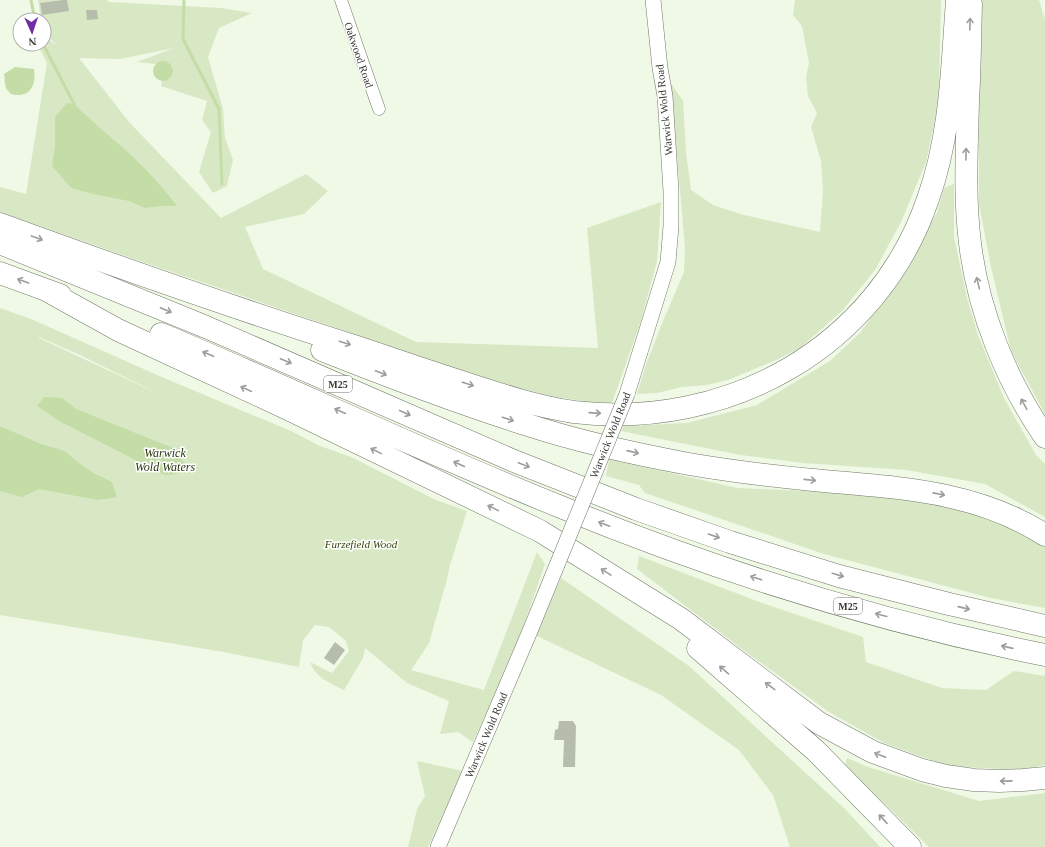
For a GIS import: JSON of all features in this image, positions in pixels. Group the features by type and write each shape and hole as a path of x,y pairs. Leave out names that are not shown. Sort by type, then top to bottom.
{"highway":[{"path":"0,224 274,320 530,404 575,412 613,414 660,412 689,408 740,393 766,382 818,350 863,309 890,275 918,225 936,176 950,101 957,0"},
{"path":"971,0 966,165 970,245 981,294 998,350 1026,407 1045,437"},
{"name":"M25","path":"0,243 206,326 514,461 636,509 737,544 839,576 949,604 1045,626"},
{"path":"27,253 129,281 290,338 471,406 558,434 635,453 731,471 896,487 938,494 965,500 992,509 1045,535"},
{"name":"M25","path":"0,273 139,325 509,486 654,543 761,580 848,606 925,627 1045,655"},
{"path":"46,290 118,330 286,408 540,531 681,619 819,723 873,752 922,770 946,776 974,780 999,781 1045,778"},
{"path":"639,593 676,629 816,751 910,847"}],"street":[{"name":"Oakwood Road","path":"341,0 379,109"},
{"name":"Warwick Wold Road","path":"438,847 530,631 627,394 668,262 671,226 671,191 665,96 660,68 653,0"}],"green space":[{"path":"38,0 63,0 40,3 42,12 40,12"},
{"path":"67,0 106,0 109,2 221,8 252,13 219,28 208,57 223,109 225,138 233,160 227,186 213,193 199,172 211,132 202,120 207,101 161,86 162,81 169,79 164,62 155,64 137,62 174,48 120,59 79,58 129,122 221,218 306,174 328,191 304,214 245,227 263,269 416,342 598,348 587,228 661,202 657,261 641,321 612,403 590,402 550,396 486,379 0,212 0,187 26,194 47,63 41,52 52,52 52,42 58,46 52,41 52,13 68,11"},
{"path":"795,0 941,0 939,87 936,115 926,162 901,222 875,270 842,311 800,348 776,360 728,380 707,385 682,387 657,393 637,394 645,367 684,272 685,249 670,82 683,101 686,152 691,190 713,205 740,214 820,232 823,191 821,161 811,127 817,113 808,96 806,77 809,63 802,26 793,15"},
{"path":"978,0 1039,0 1045,20 1045,414 1011,351 991,267 979,204"},
{"path":"954,184 954,237 967,298 978,335 1004,398 1036,455 1045,464 1045,517 985,484 906,470 803,463 741,455 621,431 624,426 687,423 757,405 830,361 860,333 897,282 937,213 944,188"},
{"name":"Furzefield Wood","path":"0,308 31,319 164,378 291,431 320,446 351,457 436,500 467,511 450,565 429,643 411,670 484,690 537,552 545,564 512,659 473,742 458,732 440,734 449,701 407,683 365,648 363,658 344,690 320,676 310,662 332,673 349,651 346,641 329,627 315,625 303,640 299,667 224,652 0,615","holes":["39,337 78,354 165,397"]},
{"path":"609,459 737,488 830,492 928,501 1013,524 1045,547 1045,608 991,598 824,554 645,493 639,485 606,476"},
{"path":"639,556 762,603 863,637 866,662 942,688 986,690 1014,671 1045,676 1045,765 1020,770 948,766 884,743 829,712 746,652 637,569"},
{"path":"561,578 689,666 845,809 880,847 790,847 773,795 739,750 661,695 535,635"},
{"path":"847,758 868,767 979,801 1045,793 1045,847 929,847 845,765"},
{"path":"417,761 463,771 428,847 408,847 417,809 425,796"}],"water":[{"path":"163,61 170,64 173,71 170,78 163,81 156,78 153,71 156,64"},
{"path":"15,67 34,69 34,82 27,93 16,95 11,94 5,86 4,74"},
{"path":"67,103 74,104 146,169 177,206 145,208 129,201 71,188 52,166 55,147 55,117"},
{"name":"Warwick Wold Waters","path":"44,397 62,398 76,409 173,448 185,464 176,474 165,475 61,422 37,406"},
{"name":"Warwick Wold Waters","path":"0,426 41,444 65,451 93,473 112,482 117,497 98,500 39,489 22,497 0,491"}],"building":[{"path":"67,0 69,11 52,14 52,12 42,12 40,3"},
{"path":"86,10 97,10 98,19 87,20"},
{"path":"335,642 345,650 334,665 324,658"},
{"path":"559,721 573,721 576,726 575,767 563,767 564,740 554,740 555,730 558,729"}],"waterway":[{"path":"31,0 33,12"},
{"path":"184,0 183,39 219,109 222,184"},
{"path":"47,52 74,104"}]}
